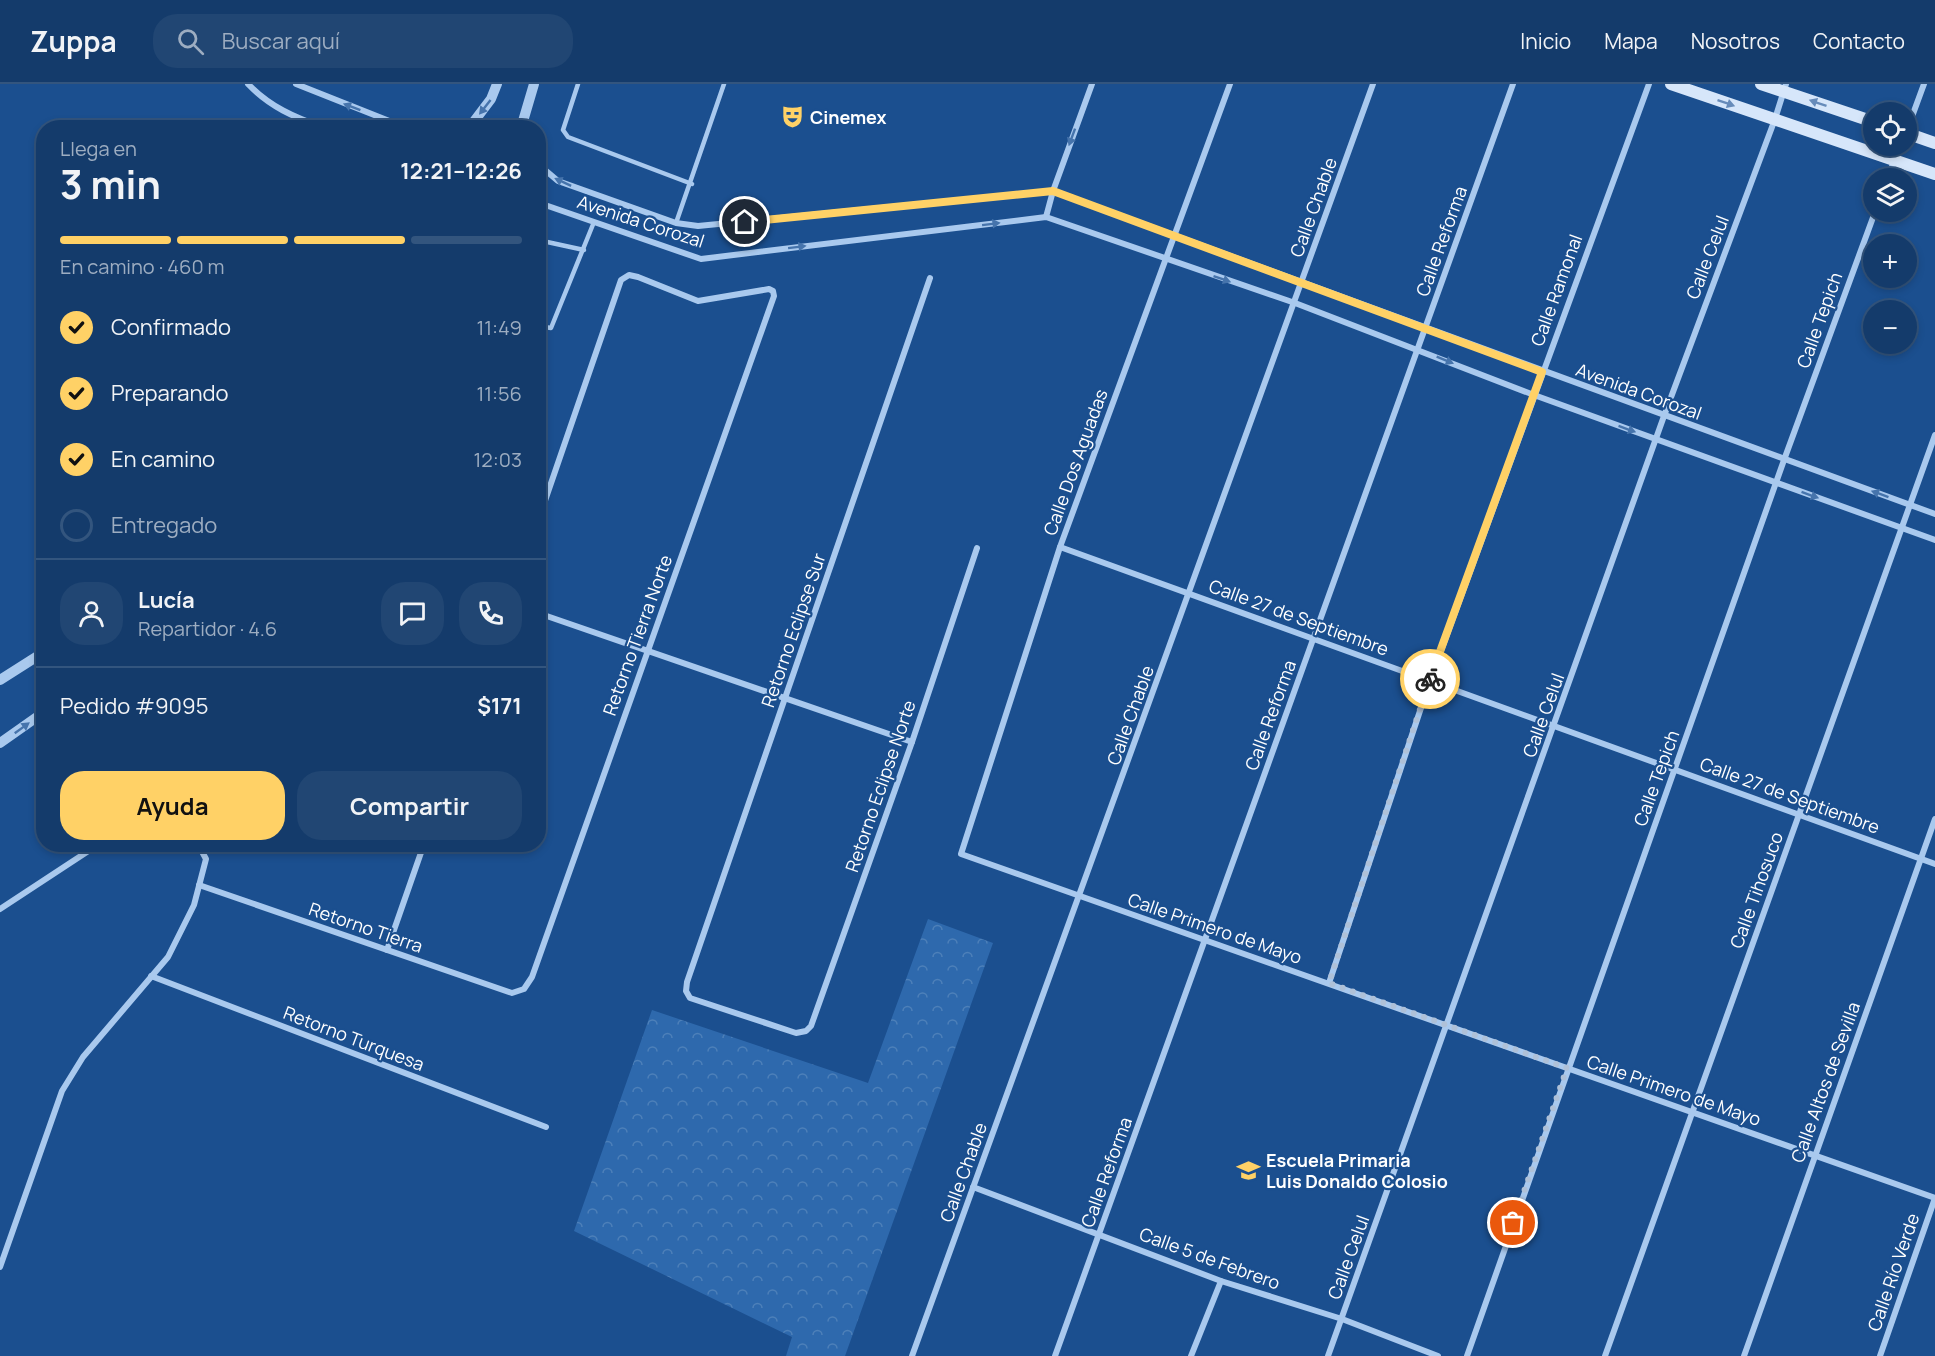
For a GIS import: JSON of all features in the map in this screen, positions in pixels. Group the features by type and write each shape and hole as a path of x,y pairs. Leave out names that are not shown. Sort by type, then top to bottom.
{"main road":[{"path":"1671,84 1935,174"},
{"path":"1761,84 1784,88 1863,118"},
{"path":"1917,137 1935,143"}],"street":[{"path":"248,84 262,100 284,113 303,120"},
{"path":"297,84 387,120"},
{"path":"475,120 491,99 497,84"},
{"path":"523,120 534,84"},
{"path":"1046,217 1053,191 1092,84"},
{"name":"Calle Dos Aguadas","path":"961,854 1059,546 1167,260 1230,84"},
{"name":"Calle Chable","path":"912,1356 1373,84"},
{"name":"Calle Reforma","path":"1055,1356 1513,84"},
{"name":"Calle Ramonal","path":"1329,983 1430,681 1649,84"},
{"path":"1917,103 1924,84"},
{"name":"Calle Celul","path":"1328,1356 1448,1026 1664,416 1775,119 1784,88"},
{"path":"1891,168 1896,156"},
{"name":"Avenida Corozal","path":"546,171 558,181 676,223 698,226 1053,191 1302,281 1542,372 1935,514"},
{"name":"Avenida Corozal","path":"546,206 701,259 1046,217 1295,303 1534,395 1935,540"},
{"name":"Calle Tepich","path":"1467,1356 1567,1068 1871,222"},
{"name":"Retorno Tierra Norte","path":"524,989 532,978 774,291 768,289 698,301 629,275 621,280 546,498"},
{"name":"Retorno Eclipse Sur","path":"806,1031 796,1033 690,998 686,991 930,278"},
{"name":"Calle Tihosuco","path":"1605,1356 1690,1112 1935,435"},
{"name":"Calle 27 de Septiembre","path":"1059,546 1935,864"},
{"name":"Retorno Eclipse Norte","path":"806,1031 811,1026 912,742 977,548"},
{"path":"546,616 912,742"},
{"path":"0,680 36,657"},
{"path":"0,743 36,718"},
{"name":"Calle Altos de Sevilla","path":"1744,1356 1935,819"},
{"path":"0,909 87,852"},
{"path":"0,1267 62,1091 83,1057 168,957 194,905 206,859 202,852"},
{"path":"387,950 421,852"},
{"name":"Calle Primero de Mayo","path":"961,854 1935,1198"},
{"name":"Retorno Tierra","path":"199,885 512,993 524,989"},
{"name":"Retorno Turquesa","path":"151,976 546,1127"},
{"name":"Calle 5 de Febrero","path":"973,1187 1221,1281 1342,1319 1438,1356"},
{"name":"Calle Río Verde","path":"1880,1356 1935,1198"},
{"path":"1191,1356 1221,1281"}],"lane":[{"path":"578,84 563,130 568,137 692,184"},
{"path":"676,223 692,184 724,84"},
{"path":"546,327 551,328 594,222"},
{"path":"546,242 584,250"}],"green space":[{"path":"928,919 993,943 845,1356 786,1356 792,1337 574,1231 652,1010 868,1083"}],"way so far":[{"path":"1430,679 1329,983 1567,1068 1513,1223"}],"place":[{"name":"Cinemex","path":"792,117"},
{"name":"Escuela Primaria Luis Donaldo Colosio","path":"1248,1170"}],"route":[{"path":"745,222 1053,191 1302,281 1542,372 1430,679"}]}
